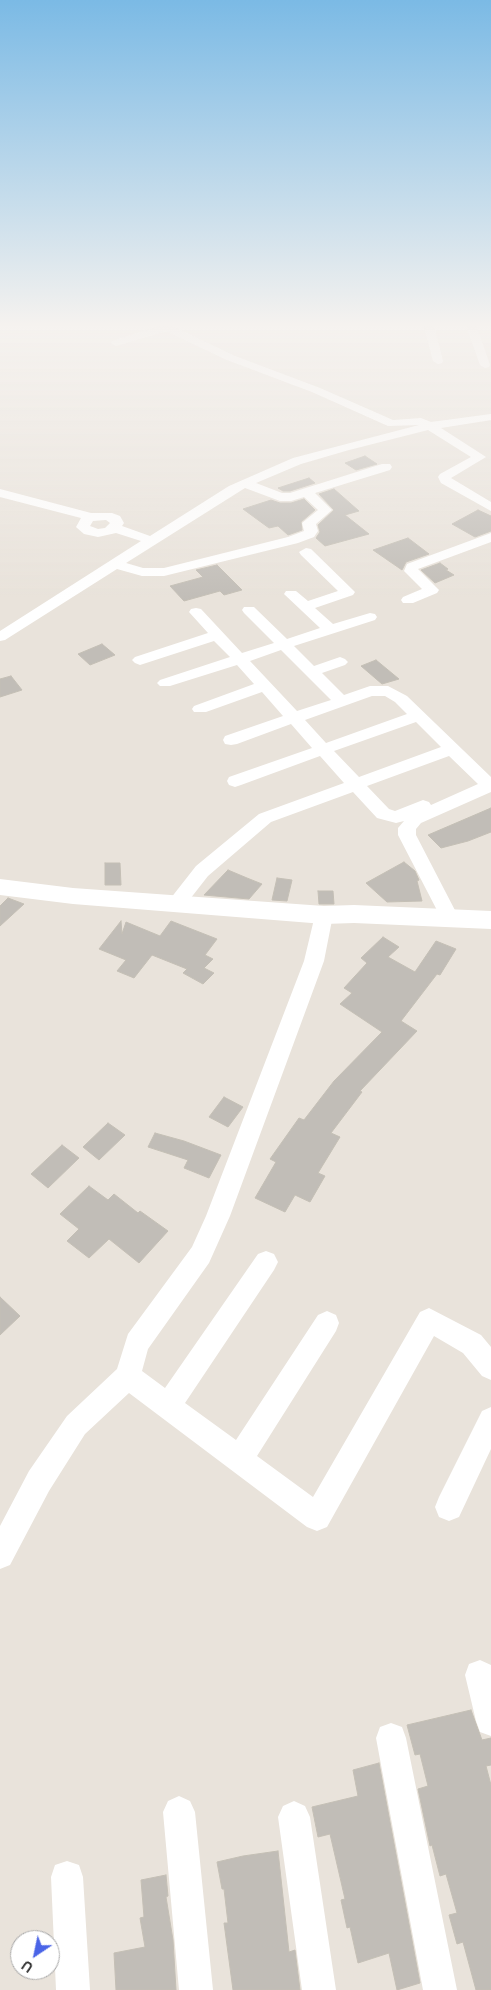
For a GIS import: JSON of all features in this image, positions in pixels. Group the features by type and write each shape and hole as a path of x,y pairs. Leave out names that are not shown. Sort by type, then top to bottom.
{"street":[{"path":"372,415 392,424 416,420 486,455"},
{"path":"0,637 214,500 297,461 430,426 491,417"},
{"path":"486,455 444,477 445,480 491,507"},
{"path":"246,484 285,497 386,467"},
{"path":"115,564 142,572 164,572 293,540 309,534 311,531 309,523 326,510 306,492"},
{"path":"0,493 46,506 58,514 87,520 83,527 89,531 98,533 108,532 115,528 153,540"},
{"path":"408,600 432,590 412,572 412,567 491,537"},
{"path":"306,552 347,588 348,592 306,607"},
{"path":"291,594 331,630"},
{"path":"249,610 341,701"},
{"path":"196,612 383,814 396,817 489,784"},
{"path":"165,684 370,617"},
{"path":"140,660 217,635"},
{"path":"311,672 340,662"},
{"path":"200,709 265,686"},
{"path":"231,740 370,691 388,691 401,699 489,784"},
{"path":"234,781 418,716"},
{"path":"176,903 202,871 265,818 452,749"},
{"path":"450,918 407,835 407,828 415,819 489,784"},
{"path":"0,887 73,896 324,915 354,914 491,920"},
{"path":"0,1555 39,1481 76,1425 128,1376 138,1343 201,1255 218,1216 314,961 324,915"},
{"path":"168,1406 266,1262"},
{"path":"128,1376 317,1517 429,1320 472,1344 491,1366"},
{"path":"240,1460 327,1323"},
{"path":"449,1507 491,1420"},
{"path":"480,1675 491,1721"},
{"path":"391,1738 440,1990"},
{"path":"179,1812 196,1990"},
{"path":"294,1817 319,1990"},
{"path":"67,1877 73,1990"}],"building":[{"path":"365,456 377,464 356,470 345,463"},
{"path":"309,478 315,483 290,491 283,491 278,488"},
{"path":"334,489 359,511 345,515 369,534 325,546 316,538 320,532 318,525 334,510 319,494"},
{"path":"304,499 315,510 301,522 302,530 288,535 278,526 269,528 243,509 271,500 280,503 291,503"},
{"path":"478,510 491,516 491,531 475,537 452,524"},
{"path":"408,538 429,554 406,562 402,570 373,550"},
{"path":"440,563 454,575 435,583 421,570"},
{"path":"217,565 242,590 224,595 220,591 184,601 170,586 203,577 196,570"},
{"path":"102,644 115,655 90,665 78,654"},
{"path":"376,660 399,679 382,684 361,666"},
{"path":"11,676 22,690 0,697 0,679"},
{"path":"491,808 491,832 468,841 441,848 428,835"},
{"path":"404,862 415,871 419,880 417,881 422,901 387,902 366,883"},
{"path":"105,863 120,863 121,885 105,885"},
{"path":"228,870 262,884 249,899 204,895"},
{"path":"277,878 292,880 287,901 272,900"},
{"path":"318,891 333,891 334,904 319,904"},
{"path":"8,898 24,904 0,926 0,906"},
{"path":"121,921 122,934 126,922 160,936 171,921 217,939 205,955 213,959 204,968 214,973 203,984 183,973 187,969 152,955 134,978 117,971 126,960 99,949"},
{"path":"383,937 399,947 388,957 415,972 436,941 456,949 440,975 437,974 401,1021 417,1031 360,1091 362,1092 331,1133 340,1137 318,1173 325,1176 310,1202 295,1195 285,1212 255,1198 276,1162 270,1159 299,1118 304,1120 334,1081 382,1032 340,1004 352,993 344,988 367,963 361,958"},
{"path":"224,1097 243,1107 228,1127 209,1117"},
{"path":"108,1123 125,1135 99,1160 83,1147"},
{"path":"155,1133 184,1141 221,1155 209,1178 184,1168 188,1160 148,1147"},
{"path":"62,1145 79,1158 48,1188 31,1174"},
{"path":"89,1186 108,1200 114,1194 138,1213 140,1211 168,1231 139,1263 109,1239 89,1258 67,1241 79,1229 60,1214"},
{"path":"0,1297 20,1316 0,1335"},
{"path":"471,1710 482,1740 491,1738 491,1765 486,1766 491,1785 491,1990 476,1990 463,1942 457,1944 449,1915 457,1913 446,1874 440,1876 432,1845 430,1846 418,1789 428,1786 420,1754 415,1755 407,1725"},
{"path":"379,1763 420,1983 397,1990 389,1953 358,1963 350,1927 347,1928 341,1900 345,1899 330,1834 318,1837 312,1807 358,1796 353,1770"},
{"path":"278,1851 289,1952 295,1950 300,1990 233,1990 224,1923 228,1923 224,1889 222,1889 217,1862"},
{"path":"166,1875 168,1896 166,1897 173,1940 176,1990 116,1990 114,1953 145,1947 140,1918 144,1917 141,1880"}]}
